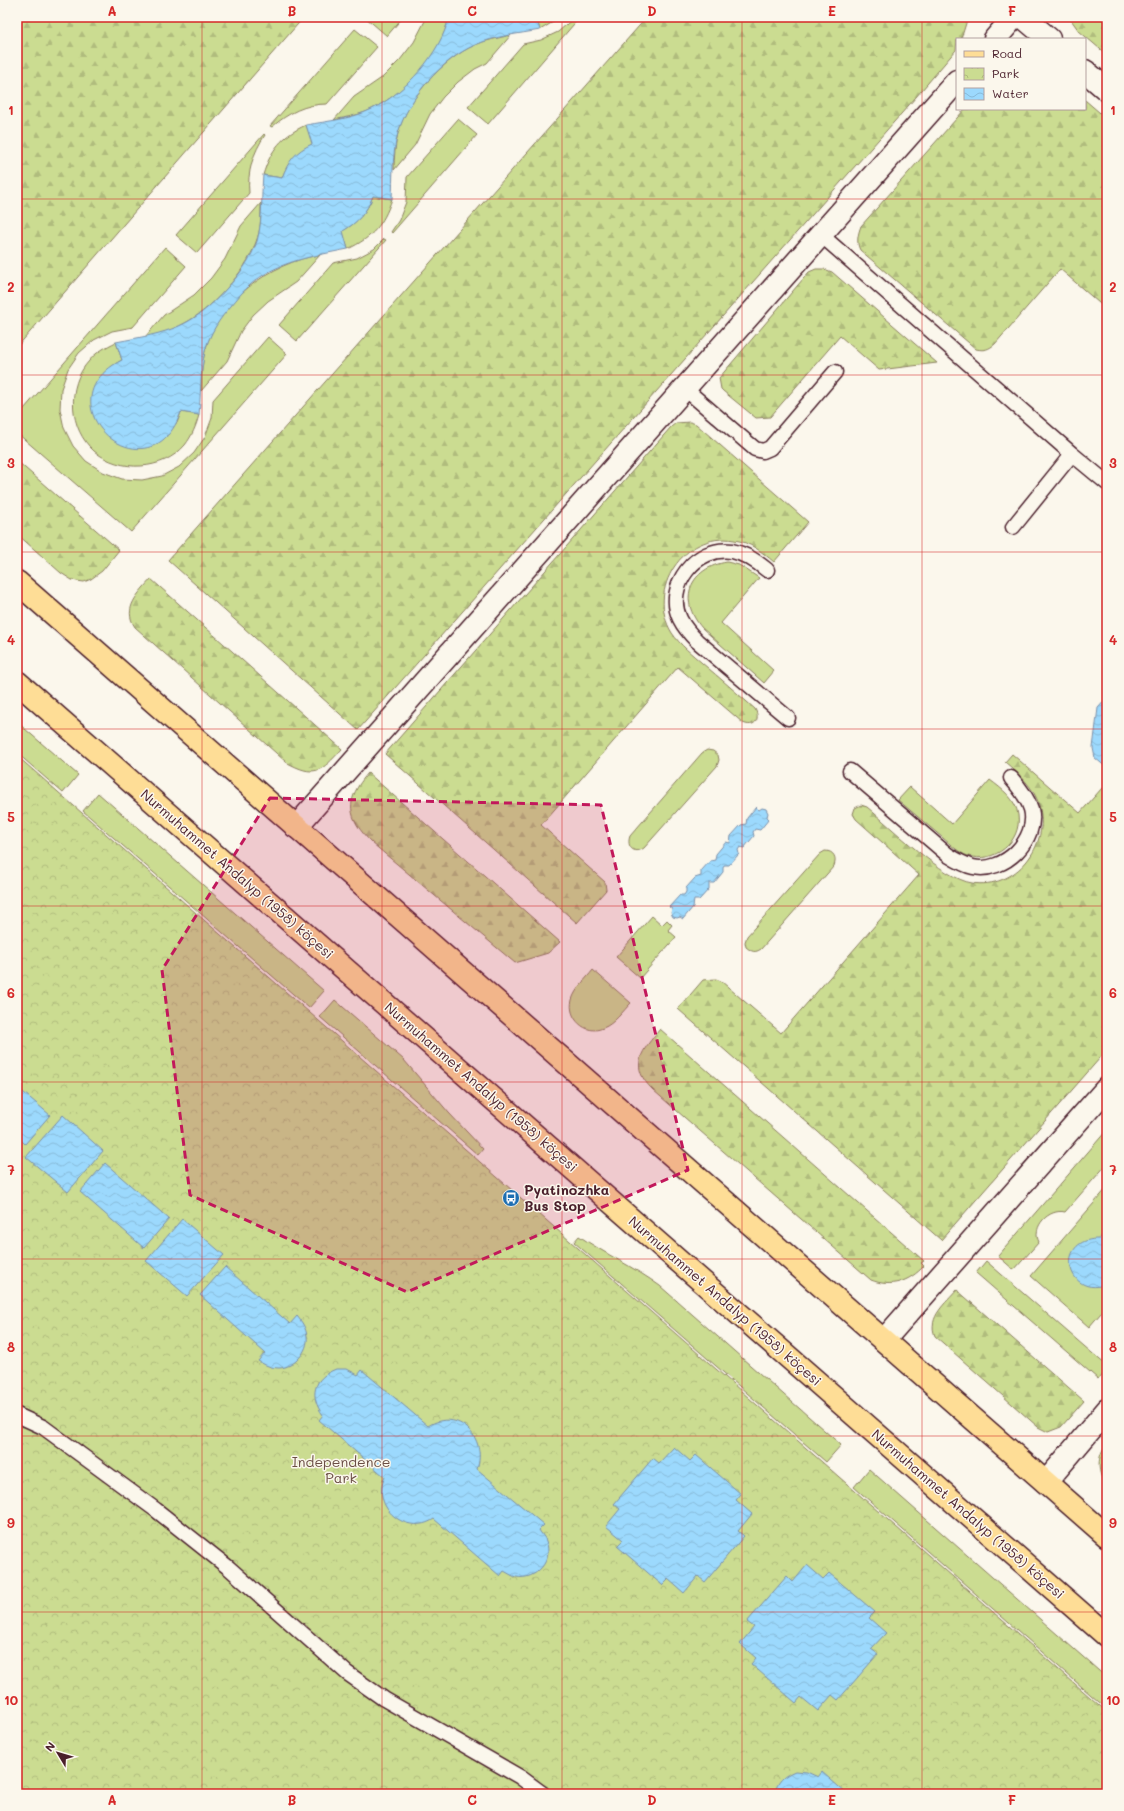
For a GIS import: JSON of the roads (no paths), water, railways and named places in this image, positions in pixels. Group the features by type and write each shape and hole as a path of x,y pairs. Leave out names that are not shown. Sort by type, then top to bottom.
{"main road":[{"path":"17,582 1107,1536"},
{"name":"Nurmuhammet Andalyp (1958) köçesi","path":"17,682 1107,1636"}],"street":[{"path":"996,38 1014,17"},
{"path":"1023,17 1048,38"},
{"path":"1086,72 1107,90"},
{"path":"296,827 956,82"},
{"path":"884,1340 1107,1088"},
{"path":"1046,1482 1107,1410"}],"lane":[{"path":"820,234 1107,483"},
{"path":"684,388 755,449 763,451 770,448 835,372"},
{"path":"1014,527 1072,454"},
{"path":"766,570 745,554 730,551 715,552 701,557 684,574 678,588 676,603 679,618 697,641 788,718"},
{"path":"850,771 948,856 974,868 990,866 1003,862 1017,852 1029,832 1032,823 1031,808 1021,790 1011,778"},
{"path":"17,1415 43,1427 156,1510 229,1568 347,1673 384,1699 520,1777 543,1794"}],"water":[{"path":"449,17 536,17 540,30 499,37 475,45 450,60 428,81 410,106 398,133 394,157 392,199 373,196 361,216 343,231 348,249 309,257 283,265 260,278 242,293 219,321 207,345 202,367 199,415 181,412 166,437 146,448 126,446 108,436 95,419 91,399 99,378 122,360 116,342 151,335 178,326 202,312 215,301 241,271 255,248 259,233 262,208 263,175 282,178 293,157 301,150 312,144 306,125 356,115 372,109 397,93 430,58 445,31"},
{"path":"1107,698 1107,768 1095,758 1093,748 1098,708"},
{"path":"756,807 759,810 762,808 766,809 768,813 767,817 769,819 760,830 755,829 753,832 754,836 744,848 740,847 738,850 739,854 729,865 724,865 723,872 714,883 709,883 709,889 699,900 694,900 693,907 683,919 680,917 673,917 671,913 672,909 669,907 680,895 684,895 686,888 695,878 701,876 701,871 710,861 715,860 716,854 726,842 730,843 731,836 741,825 746,824 747,818"},
{"path":"17,1087 50,1115 25,1144 17,1136"},
{"path":"63,1115 103,1151 68,1192 26,1157"},
{"path":"105,1163 169,1219 144,1248 80,1192"},
{"path":"182,1219 224,1255 187,1296 146,1261"},
{"path":"1107,1230 1107,1284 1093,1287 1082,1284 1075,1277 1071,1267 1071,1257 1076,1248 1085,1241 1099,1239"},
{"path":"225,1267 290,1324 297,1316 304,1325 307,1336 306,1347 295,1362 279,1368 268,1366 258,1361 265,1353 200,1295"},
{"path":"336,1369 347,1369 358,1375 362,1370 428,1426 439,1421 450,1420 460,1423 468,1429 474,1437 478,1447 479,1457 477,1469 544,1525 539,1530 545,1538 548,1548 548,1555 542,1568 530,1576 514,1577 504,1571 500,1576 434,1519 424,1524 413,1524 403,1522 394,1516 387,1508 383,1499 382,1488 385,1477 319,1420 323,1415 316,1401 315,1394 318,1382 322,1377"},
{"path":"674,1447 690,1461 696,1455 741,1494 736,1500 752,1514 738,1531 744,1536 705,1582 698,1576 684,1593 668,1579 662,1585 617,1546 623,1540 606,1526 620,1509 614,1504 653,1458 659,1463"},
{"path":"807,1565 823,1579 829,1573 875,1612 869,1618 886,1633 871,1649 878,1654 838,1700 832,1695 818,1711 801,1697 796,1703 751,1664 756,1658 740,1644 754,1627 747,1622 787,1576 793,1582"},
{"path":"795,1771 807,1772 818,1777 822,1772 847,1794 774,1794 777,1786 782,1780 787,1775"}],"place":[{"name":"Pyatinozhka Bus Stop","path":"511,1198"}],"park label":[{"name":"Independence Park","path":"341,1470"}]}
